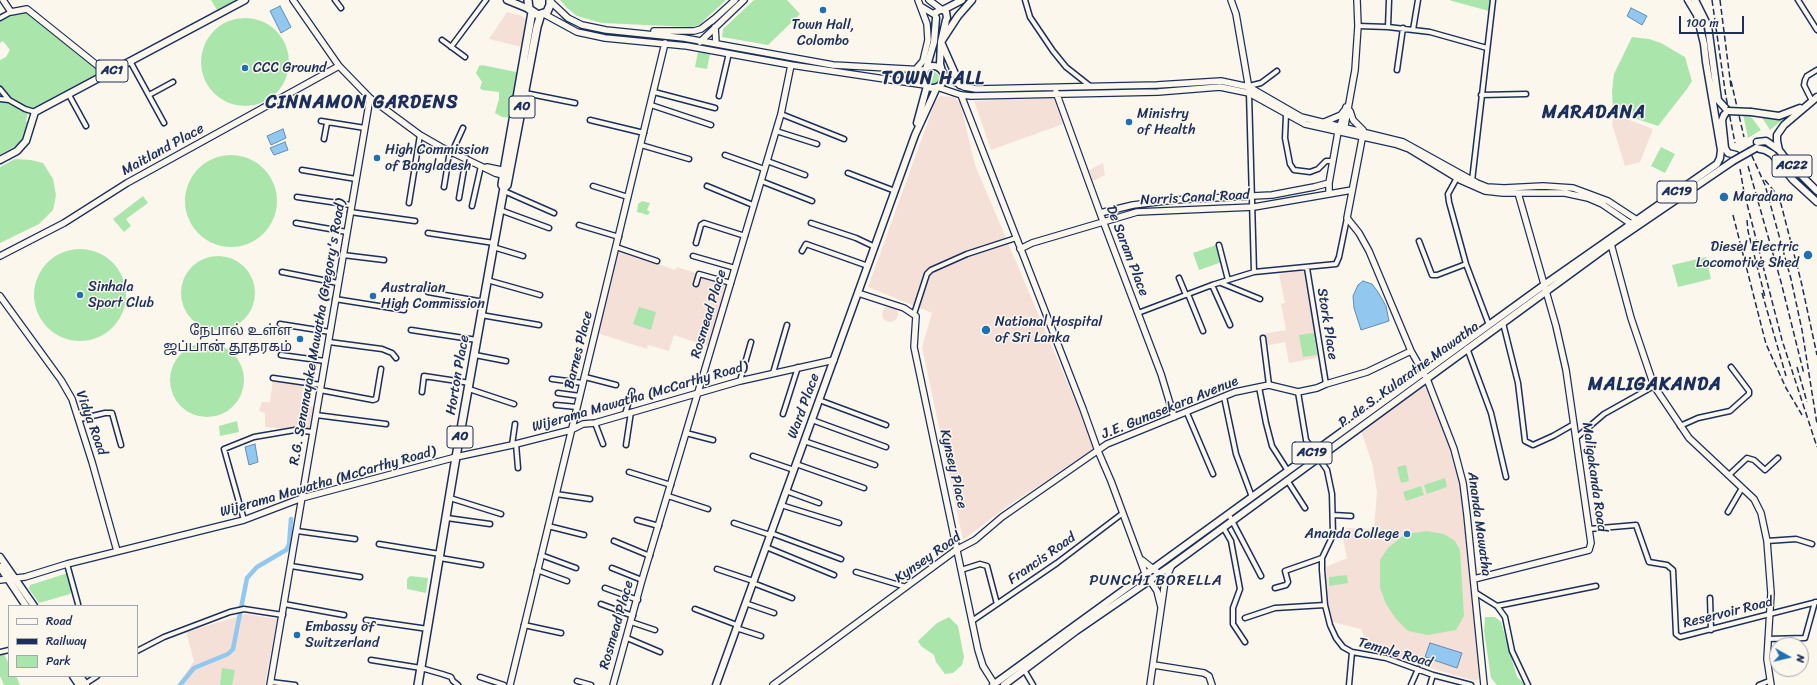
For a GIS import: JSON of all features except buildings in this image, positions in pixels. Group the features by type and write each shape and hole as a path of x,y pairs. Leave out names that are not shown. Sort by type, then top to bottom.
{"highway":[{"name":"A0","path":"528,0 531,11"},
{"name":"A0","path":"542,14 549,9 550,1"},
{"path":"531,11 542,14"},
{"name":"Horton Place","path":"418,685 493,245 504,190 508,185 506,173 531,11"},
{"name":"Horton Place","path":"506,173 537,27 542,14"}],"main road":[{"name":"AC1","path":"35,112 245,0"},
{"path":"507,0 531,11"},
{"path":"942,10 946,12 940,59 943,74 942,83 937,87 926,86 922,79 934,42 935,16 942,10 962,0"},
{"path":"941,42 958,16 972,0"},
{"path":"1688,0 1697,15 1704,44 1706,62 1723,149 1728,153 1736,154 1756,145"},
{"path":"1695,0 1703,13 1708,26 1718,100 1728,111 1751,112 1779,116 1789,113 1813,100"},
{"path":"935,16 940,22 958,16"},
{"path":"1700,28 1708,26"},
{"path":"941,42 960,85"},
{"path":"925,70 936,67 943,74"},
{"name":"Ward Place","path":"915,135 926,86"},
{"name":"Ward Place","path":"716,685 915,135 937,87"},
{"name":"AC22","path":"1779,150 1776,141 1784,125 1813,100"},
{"path":"1723,149 1722,120 1728,111"},
{"path":"0,160 17,151 26,141 35,112"},
{"name":"AC22","path":"1756,145 1766,141 1779,150 1805,181 1817,191"},
{"name":"P. de S. Kularatne Mawatha","path":"997,684 1023,668 1172,565 1223,527 1252,497 1288,471 1316,455 1426,379 1502,323 1545,288 1633,225 1642,224 1756,145"},
{"name":"AC22","path":"1756,145 1772,154 1792,180 1817,202"},
{"name":"P. de S. Kularatne Mawatha","path":"1023,668 1146,574 1287,480 1316,455 1422,372 1489,325 1611,244 1633,225 1636,219 1716,164 1723,149"},
{"path":"0,557 25,605"},
{"path":"0,567 33,605"},
{"path":"74,677 83,685"}],"street":[{"path":"3,0 10,12"},
{"path":"293,0 339,66 370,98 420,134 451,152 495,173 506,173"},
{"path":"335,0 340,8"},
{"path":"451,47 486,0"},
{"path":"644,33 655,31 694,31 714,19 735,0"},
{"path":"698,40 715,27 744,0"},
{"path":"916,69 923,61 928,40 927,24 918,0"},
{"path":"929,0 942,10"},
{"path":"1025,0 1030,17 1053,51 1066,67 1090,86"},
{"path":"1231,0 1236,14 1249,89 1254,207 1254,272"},
{"path":"1329,193 1329,183 1333,161 1348,108 1355,70 1358,26 1357,0"},
{"path":"1388,27 1389,0"},
{"path":"1413,30 1418,0"},
{"path":"1472,181 1493,0"},
{"path":"1798,0 1817,30"},
{"path":"550,1 568,18 582,25 606,30 698,40 833,65 925,70"},
{"path":"921,7 935,16"},
{"path":"0,18 10,12 27,9 108,74"},
{"path":"542,14 577,32 606,38 694,47 791,65 926,86"},
{"path":"694,47 714,19"},
{"path":"1358,26 1403,28 1430,32 1487,48"},
{"path":"715,27 716,43"},
{"path":"1397,70 1403,28"},
{"path":"442,40 465,58"},
{"name":"Barnes Place","path":"510,685 665,43"},
{"path":"719,96 729,53"},
{"path":"130,61 164,123"},
{"name":"Rosmead Place","path":"613,685 638,600 642,580 781,114 791,65"},
{"name":"Maitland Place","path":"0,256 64,223 127,183 339,66"},
{"path":"1813,100 1804,85 1807,76 1817,70"},
{"path":"937,87 961,95 1158,92 1220,87 1249,89 1261,83 1277,71"},
{"path":"943,74 960,85 976,89 1221,81 1249,89 1301,117 1342,130"},
{"path":"149,95 173,82"},
{"name":"De Saram Place","path":"1055,87 1100,214 1161,374 1174,417"},
{"path":"0,89 9,100 25,109 35,112"},
{"path":"1249,89 1286,115 1305,124 1363,134 1409,149 1485,191 1518,193 1543,191 1565,193 1588,198 1602,204 1633,225"},
{"path":"524,92 575,103"},
{"path":"654,92 715,108"},
{"path":"1481,95 1526,94"},
{"path":"69,95 86,126"},
{"path":"961,95 1146,574 1157,591 1161,607"},
{"name":"R.G. Senanayake Mawatha (Gregory's Road)","path":"271,683 370,98"},
{"path":"0,99 9,100"},
{"path":"651,105 711,125"},
{"path":"1322,123 1341,115 1348,108"},
{"path":"1138,313 1220,282 1254,272 1336,264 1339,257 1363,134 1353,120 1348,108"},
{"path":"781,114 844,139"},
{"path":"1286,115 1285,138 1290,164 1294,170 1310,172 1318,169 1326,161 1333,161"},
{"path":"590,120 644,133"},
{"path":"321,121 364,128"},
{"path":"324,139 327,122"},
{"path":"444,187 451,152 463,128"},
{"path":"776,130 816,144"},
{"path":"409,203 420,134"},
{"path":"641,145 690,159"},
{"path":"725,155 764,169"},
{"path":"459,198 466,158"},
{"path":"767,161 805,175"},
{"path":"474,163 506,173"},
{"path":"472,206 481,166"},
{"path":"302,170 356,179"},
{"path":"848,173 895,190"},
{"path":"1458,176 1487,187 1504,188 1543,186 1573,188 1608,201 1642,224"},
{"path":"1458,176 1448,194 1449,202 1466,264 1489,325"},
{"path":"761,182 812,201"},
{"name":"Norris Canal Road","path":"1100,214 1133,205 1174,200 1253,196 1314,188 1329,183"},
{"path":"593,186 628,197"},
{"path":"707,186 753,205"},
{"path":"504,190 554,212"},
{"name":"Norris Canal Road","path":"1020,250 1032,243 1137,212 1254,207 1352,190"},
{"name":"Maligakanda Road","path":"1474,579 1589,550 1591,543 1564,362 1556,326 1518,193"},
{"path":"297,197 415,221"},
{"path":"500,210 549,228"},
{"name":"Ananda Mawatha","path":"1347,218 1359,233 1369,251 1411,351 1426,379 1454,449 1463,483 1476,593 1484,685"},
{"path":"296,223 347,232"},
{"path":"696,243 701,225 704,223 745,236"},
{"path":"811,223 856,238 875,247"},
{"path":"579,226 619,237"},
{"path":"428,233 493,245 523,256"},
{"path":"858,293 914,314 927,274 931,270 967,254 1016,238"},
{"path":"1419,241 1432,275 1437,275 1466,264"},
{"path":"802,251 806,244 868,266"},
{"path":"1611,244 1630,318 1654,386 1689,438 1754,499 1761,513 1767,541 1771,614 1767,659 1770,683 1760,685"},
{"path":"1219,245 1228,280"},
{"path":"616,247 657,261"},
{"path":"343,255 384,260"},
{"path":"693,256 735,268"},
{"name":"Stork Place","path":"1307,268 1326,384"},
{"path":"282,272 338,283"},
{"path":"696,284 699,274 731,283"},
{"path":"1179,278 1203,331"},
{"path":"487,280 540,295"},
{"path":"1220,282 1260,299"},
{"path":"1212,285 1230,325"},
{"path":"428,292 484,302"},
{"name":"Vidya Road","path":"0,296 61,380 72,399 80,419 117,551"},
{"path":"335,298 404,310"},
{"name":"Kynsey Place","path":"914,314 917,319 914,347 978,650 984,666 997,684"},
{"path":"481,315 539,324"},
{"path":"1502,323 1518,383 1525,441 1532,445 1574,424"},
{"path":"280,324 330,332"},
{"path":"773,372 787,325"},
{"path":"411,330 477,340"},
{"path":"1263,338 1269,385"},
{"path":"329,342 382,349 392,353 396,358"},
{"path":"740,381 751,342"},
{"path":"1467,348 1491,413 1506,477"},
{"name":"J.E. Gunasekara Avenue","path":"1098,451 1114,441 1187,413 1235,392 1269,385 1298,392 1318,388 1326,384 1367,372 1411,351"},
{"path":"281,355 326,361"},
{"path":"475,355 506,361"},
{"name":"Wijerama Mawatha (McCarthy Road)","path":"0,580 25,577 67,564 244,520 302,498 456,456 514,445 571,430 583,424 595,423 698,392 773,372 834,360"},
{"path":"1680,426 1698,418 1730,411 1749,394 1749,391 1731,366"},
{"path":"783,414 798,367"},
{"path":"273,378 373,400 376,399 381,368"},
{"path":"422,392 424,376 469,386 514,404"},
{"path":"585,377 616,385"},
{"path":"552,379 583,383"},
{"path":"1576,438 1604,414 1654,386"},
{"path":"1259,387 1272,446 1288,471"},
{"path":"625,414 632,391"},
{"name":"Temple Road","path":"1298,392 1306,440 1327,470 1332,494 1333,535 1322,558 1325,605 1330,625 1336,638 1342,647 1352,652 1386,658 1456,683 1471,685"},
{"path":"558,393 580,396"},
{"path":"1224,397 1236,454 1252,497"},
{"path":"819,400 886,425"},
{"path":"556,405 577,407"},
{"path":"80,419 105,412 112,413 121,445"},
{"path":"626,445 631,412"},
{"path":"1187,413 1213,474"},
{"path":"316,415 386,424"},
{"path":"812,420 886,447"},
{"path":"595,423 603,444"},
{"path":"515,424 514,445 518,468"},
{"path":"244,520 224,449 254,437 295,430 313,432"},
{"path":"686,432 713,440"},
{"path":"804,441 875,465"},
{"name":"Kynsey Road","path":"773,685 956,550 975,540 1002,517 1098,451"},
{"path":"753,456 864,488"},
{"path":"1729,475 1747,458 1754,460 1765,470 1778,458"},
{"path":"629,472 671,486"},
{"path":"1287,480 1305,508"},
{"path":"1728,512 1742,488"},
{"path":"786,491 819,503"},
{"path":"556,494 590,499"},
{"path":"668,496 708,509"},
{"path":"450,498 501,514"},
{"path":"781,505 839,522"},
{"name":"Francis Road","path":"972,621 1057,563 1123,513"},
{"path":"1333,515 1351,516"},
{"path":"1231,517 1261,576"},
{"path":"446,518 490,524"},
{"path":"637,520 659,526"},
{"path":"734,523 841,558"},
{"name":"Reservoir Road","path":"1589,529 1636,525 1649,562 1667,565 1673,570 1676,634 1680,637 1816,602"},
{"path":"548,526 584,535"},
{"path":"1223,527 1231,541 1240,589 1233,608 1233,624 1245,642"},
{"path":"297,530 355,539"},
{"path":"1767,541 1796,539 1812,544"},
{"path":"614,541 650,556"},
{"path":"379,544 481,566"},
{"path":"766,547 834,575"},
{"path":"541,555 576,568"},
{"path":"1275,588 1286,585 1288,582 1286,570 1322,558"},
{"path":"1141,560 1160,573 1165,581"},
{"path":"67,564 78,604"},
{"path":"961,570 980,564 987,566 997,604"},
{"path":"1150,685 1165,581 1172,565"},
{"path":"291,566 360,577"},
{"path":"612,568 642,580"},
{"path":"718,569 792,598"},
{"path":"537,570 567,581"},
{"path":"856,572 906,587"},
{"path":"1497,606 1596,586"},
{"path":"605,588 638,600"},
{"path":"1476,593 1497,606 1505,617 1512,651 1528,685"},
{"path":"1710,598 1711,630"},
{"path":"1768,639 1805,638 1816,602"},
{"path":"745,603 774,614"},
{"path":"284,604 344,615"},
{"path":"601,604 633,616"},
{"path":"1245,618 1275,608 1325,605"},
{"path":"138,650 164,637 239,610 244,609 283,614"},
{"path":"694,609 761,636"},
{"path":"366,620 428,629"},
{"path":"631,622 655,630"},
{"path":"524,625 561,633"},
{"path":"627,638 660,652"},
{"path":"1349,685 1352,652"},
{"path":"371,660 421,668 451,677 458,685"},
{"path":"1154,665 1204,673 1209,676 1212,685"},
{"path":"1023,668 1033,685"},
{"path":"1411,685 1418,669"},
{"path":"1430,685 1433,675"},
{"path":"83,685 95,677"},
{"path":"480,677 504,685"},
{"path":"577,681 591,685"},
{"path":"271,683 295,685"}],"shaded area":[{"path":"507,12 522,16 525,19 521,47 489,39"},
{"name":"National Hospital of Sri Lanka","path":"940,96 954,97 960,102 975,165 1095,448 1005,508 963,540 922,347 932,313 868,287 935,102"},
{"path":"1054,98 1063,124 991,150 974,101"},
{"path":"1614,114 1653,129 1640,162 1625,166 1612,124"},
{"path":"1103,163 1105,175 1093,181 1089,170"},
{"path":"617,249 675,270 677,267 729,284 710,347 674,335 669,351 648,345 647,349 597,333"},
{"path":"1306,270 1321,357 1289,363 1285,342 1265,346 1263,334 1286,330 1281,304 1285,303 1279,274"},
{"path":"890,306 896,308 898,314 896,320 890,322 884,320 882,314 884,308"},
{"path":"273,379 304,383 301,404 314,407 311,427 308,431 265,427 265,413 259,411 262,402 270,402"},
{"name":"Ananda College","path":"1426,385 1441,420 1460,475 1482,677 1475,681 1369,650 1361,629 1332,622 1329,610 1326,567 1347,558 1343,539 1347,528 1374,529 1377,492 1372,463 1361,431"},
{"path":"246,614 277,619 265,685 178,685 194,661 186,632"}],"green space":[{"path":"211,0 235,0 217,10"},
{"path":"560,0 726,0 699,25 691,27 602,23 577,16"},
{"path":"754,0 787,0 800,14 768,45 722,37 723,29"},
{"path":"1450,0 1490,0 1489,11 1452,1"},
{"path":"35,10 103,73 28,113 26,120 28,126 24,141 0,155 0,60 6,57 10,50 3,41 0,43 0,17"},
{"path":"561,17 574,24 597,31 621,35 653,37 620,36 589,31 569,24 560,18"},
{"name":"CCC Ground","path":"245,18 262,22 276,31 285,45 289,62 285,79 276,93 262,102 245,106 228,102 214,93 205,79 201,62 205,45 214,31 228,22"},
{"path":"1632,37 1649,39 1661,43 1685,57 1692,81 1658,126 1613,111 1612,91 1614,74"},
{"path":"698,52 710,54 707,69 695,67"},
{"path":"482,65 521,73 512,118 502,117 495,113 499,99 499,92 482,90 480,88 482,82 476,73 479,66"},
{"path":"931,72 935,72 939,78 935,84 931,84 927,80 927,76"},
{"path":"1743,114 1752,118 1761,130 1748,138"},
{"path":"1761,116 1787,116 1770,130"},
{"path":"1661,147 1675,154 1665,173 1651,166"},
{"path":"231,155 249,158 264,168 274,183 277,201 274,219 264,234 249,244 231,247 213,244 198,234 188,219 185,201 188,183 198,168 213,158"},
{"path":"15,159 31,160 43,163 53,179 56,195 53,210 39,224 0,243 0,167"},
{"path":"143,196 148,203 126,219 131,226 124,232 113,219"},
{"path":"642,201 650,203 647,210 650,212 648,215 637,212 638,204"},
{"path":"1216,245 1222,262 1199,270 1193,253"},
{"name":"Sinhala Sport Club","path":"80,249 97,253 112,263 122,278 126,295 122,312 112,327 97,337 80,341 63,337 48,327 38,312 34,295 38,278 48,263 63,253"},
{"path":"211,256 225,256 239,262 249,272 255,286 255,300 249,314 239,324 225,330 211,330 197,324 187,314 181,300 181,286 187,272 197,262"},
{"path":"1706,257 1711,279 1678,287 1672,265"},
{"path":"639,307 656,312 651,330 633,324"},
{"path":"1314,333 1317,355 1303,357 1299,335"},
{"path":"200,343 214,343 228,349 238,359 244,373 242,394 238,401 228,411 214,417 200,417 186,411 176,401 170,387 170,373 176,359 186,349"},
{"path":"237,421 239,432 220,436 219,426"},
{"path":"1406,465 1409,481 1401,483 1397,467"},
{"path":"1445,478 1447,487 1427,494 1424,485"},
{"path":"1421,486 1424,495 1406,501 1403,492"},
{"path":"1427,531 1444,534 1455,541 1460,550 1464,616 1456,630 1428,635 1408,631 1396,619 1386,604 1380,588 1380,560 1388,548 1405,534"},
{"path":"68,573 72,588 70,594 39,603 29,589 30,585"},
{"path":"1347,575 1348,583 1329,586 1329,577"},
{"path":"410,576 428,578 426,593 407,589 407,579"},
{"path":"949,617 958,626 964,657 962,665 953,673 945,674 936,662 934,655 921,646 918,641 937,623"},
{"path":"1485,617 1495,617 1501,622 1517,677 1526,685 1497,685 1491,678 1484,631"},
{"path":"4,654 8,662 8,677 16,677 20,685 4,685 0,676 0,655"},
{"path":"222,668 235,670 232,685 220,685"}],"water":[{"path":"280,6 291,27 281,33 270,11"},
{"path":"1631,8 1647,16 1642,25 1627,16"},
{"path":"283,129 286,138 271,145 267,136"},
{"path":"285,142 288,150 274,155 270,148"},
{"path":"1363,281 1372,284 1378,292 1386,306 1389,321 1361,330 1354,308 1353,296 1358,285"},
{"path":"255,444 258,462 249,465 245,447"},
{"path":"1430,643 1462,653 1457,668 1425,657"}],"waterway":[{"path":"180,685 194,668 228,654 233,649 247,578 257,567 286,550 289,545 291,519"}],"railway":[{"path":"1712,0 1726,97 1735,143"},
{"path":"1720,0 1731,87"},
{"path":"1731,81 1744,137"},
{"path":"1748,147 1765,185 1791,279 1802,330 1817,424"},
{"path":"1748,166 1781,282 1804,374"},
{"path":"1740,169 1744,192 1782,340 1817,447"},
{"path":"1765,180 1774,191 1781,204 1801,281 1817,355"},
{"path":"1733,215 1766,344 1786,388 1802,415"},
{"path":"1747,220 1748,231 1765,297"},
{"path":"1762,293 1786,376"},
{"path":"1797,367 1807,402"}],"place":[{"name":"Town Hall, Colombo","path":"823,10"},
{"name":"CCC Ground","path":"245,68"},
{"name":"Ministry of Health","path":"1129,122"},
{"name":"High Commission of Bangladesh","path":"377,158"},
{"name":"Maradana","path":"1724,197"},
{"name":"Diesel Electric Locomotive Shed","path":"1808,255"},
{"name":"Sinhala Sport Club","path":"80,295"},
{"name":"Australian High Commission","path":"373,296"},
{"name":"National Hospital of Sri Lanka","path":"986,330"},
{"name":"நேபால் உள்ள ஜப்பான் தூதரகம்","path":"300,339"},
{"name":"Ananda College","path":"1407,534"},
{"name":"Embassy of Switzerland","path":"297,635"}],"district":[{"name":"TOWN HALL","path":"933,79"},
{"name":"CINNAMON GARDENS","path":"362,103"},
{"name":"MARADANA","path":"1594,113"},
{"name":"MALIGAKANDA","path":"1655,385"},
{"name":"PUNCHI BORELLA","path":"1156,581"}]}
